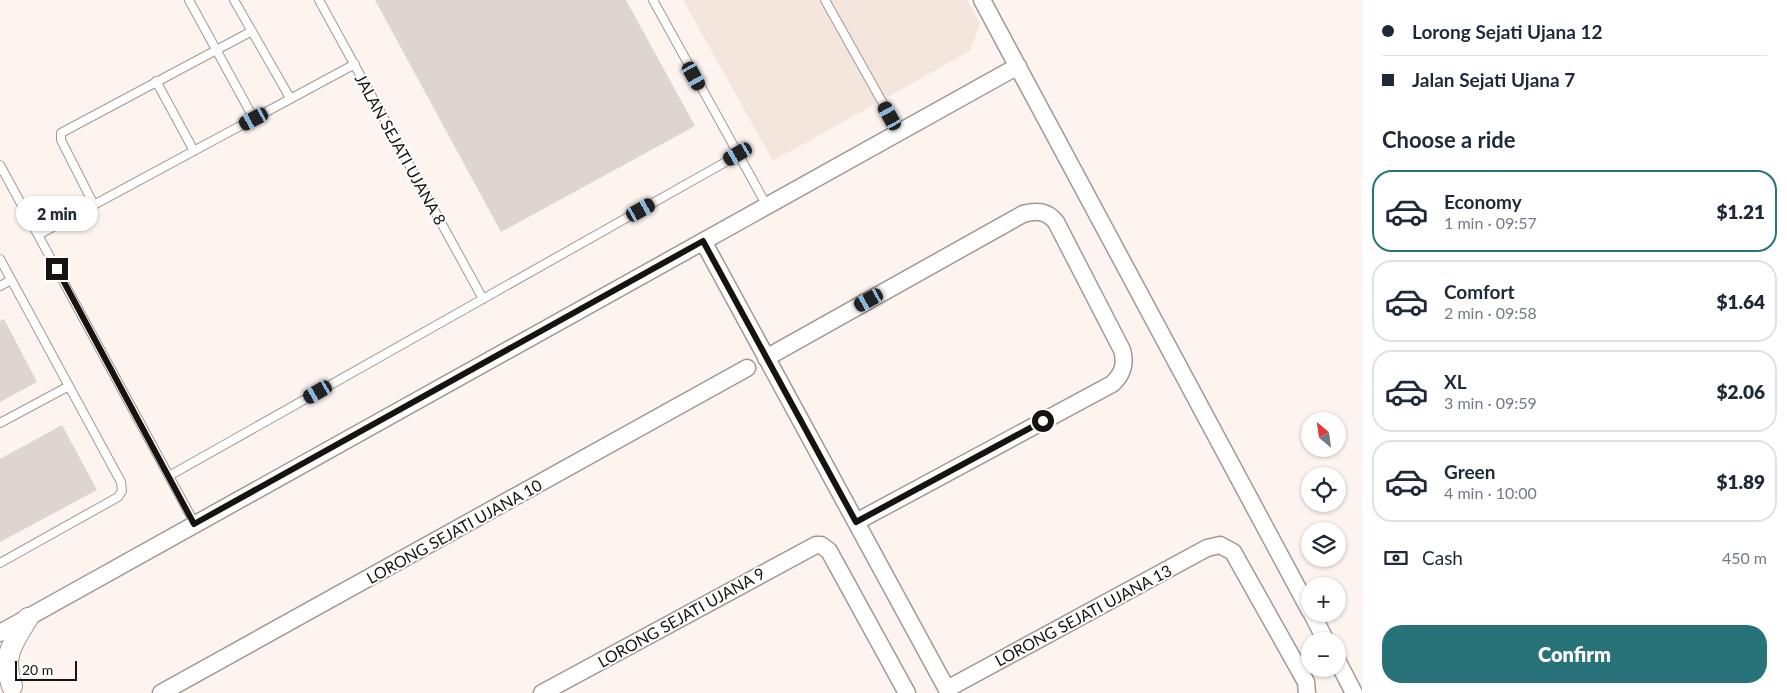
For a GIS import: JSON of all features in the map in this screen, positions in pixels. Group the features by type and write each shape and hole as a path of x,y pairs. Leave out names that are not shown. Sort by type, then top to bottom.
{"street":[{"path":"982,0 1301,593"},
{"path":"0,633 1018,66"},
{"path":"766,358 1024,214 1032,211 1041,211 1050,215 1056,222 1122,350 1125,358 1124,369 1120,377 1112,384 856,522"},
{"path":"703,241 948,691"},
{"name":"LORONG SEJATI UJANA 10","path":"161,693 746,368"},
{"name":"LORONG SEJATI UJANA 13","path":"948,691 1207,548 1220,545 1233,552 1306,682 1307,693"},
{"name":"LORONG SEJATI UJANA 9","path":"542,693 812,546 821,546 829,551 907,693"},
{"path":"0,625 33,614"},
{"path":"8,688 8,656 33,614"},
{"path":"1346,677 1354,693"}],"lane":[{"path":"189,0 254,119"},
{"path":"234,0 290,98"},
{"name":"JALAN SEJATI UJANA 8","path":"320,0 483,299"},
{"path":"653,0 767,206"},
{"path":"825,0 899,132"},
{"path":"94,205 62,140 61,133 252,31"},
{"path":"38,235 354,64"},
{"path":"156,81 194,151"},
{"path":"169,476 738,154"},
{"path":"0,165 194,524"},
{"path":"0,259 121,482 122,490 118,497 0,562"},
{"path":"0,286 11,280"},
{"path":"0,423 68,386"}],"shaded area":[{"path":"683,0 967,0 980,23 970,51 773,161"}],"building":[{"path":"375,0 626,0 695,126 501,232"},
{"path":"4,319 37,382 0,402 0,321"},
{"path":"62,425 97,490 0,542 0,459"}],"route":[{"path":"57,269 194,524 703,241 856,522 1043,421"}]}
